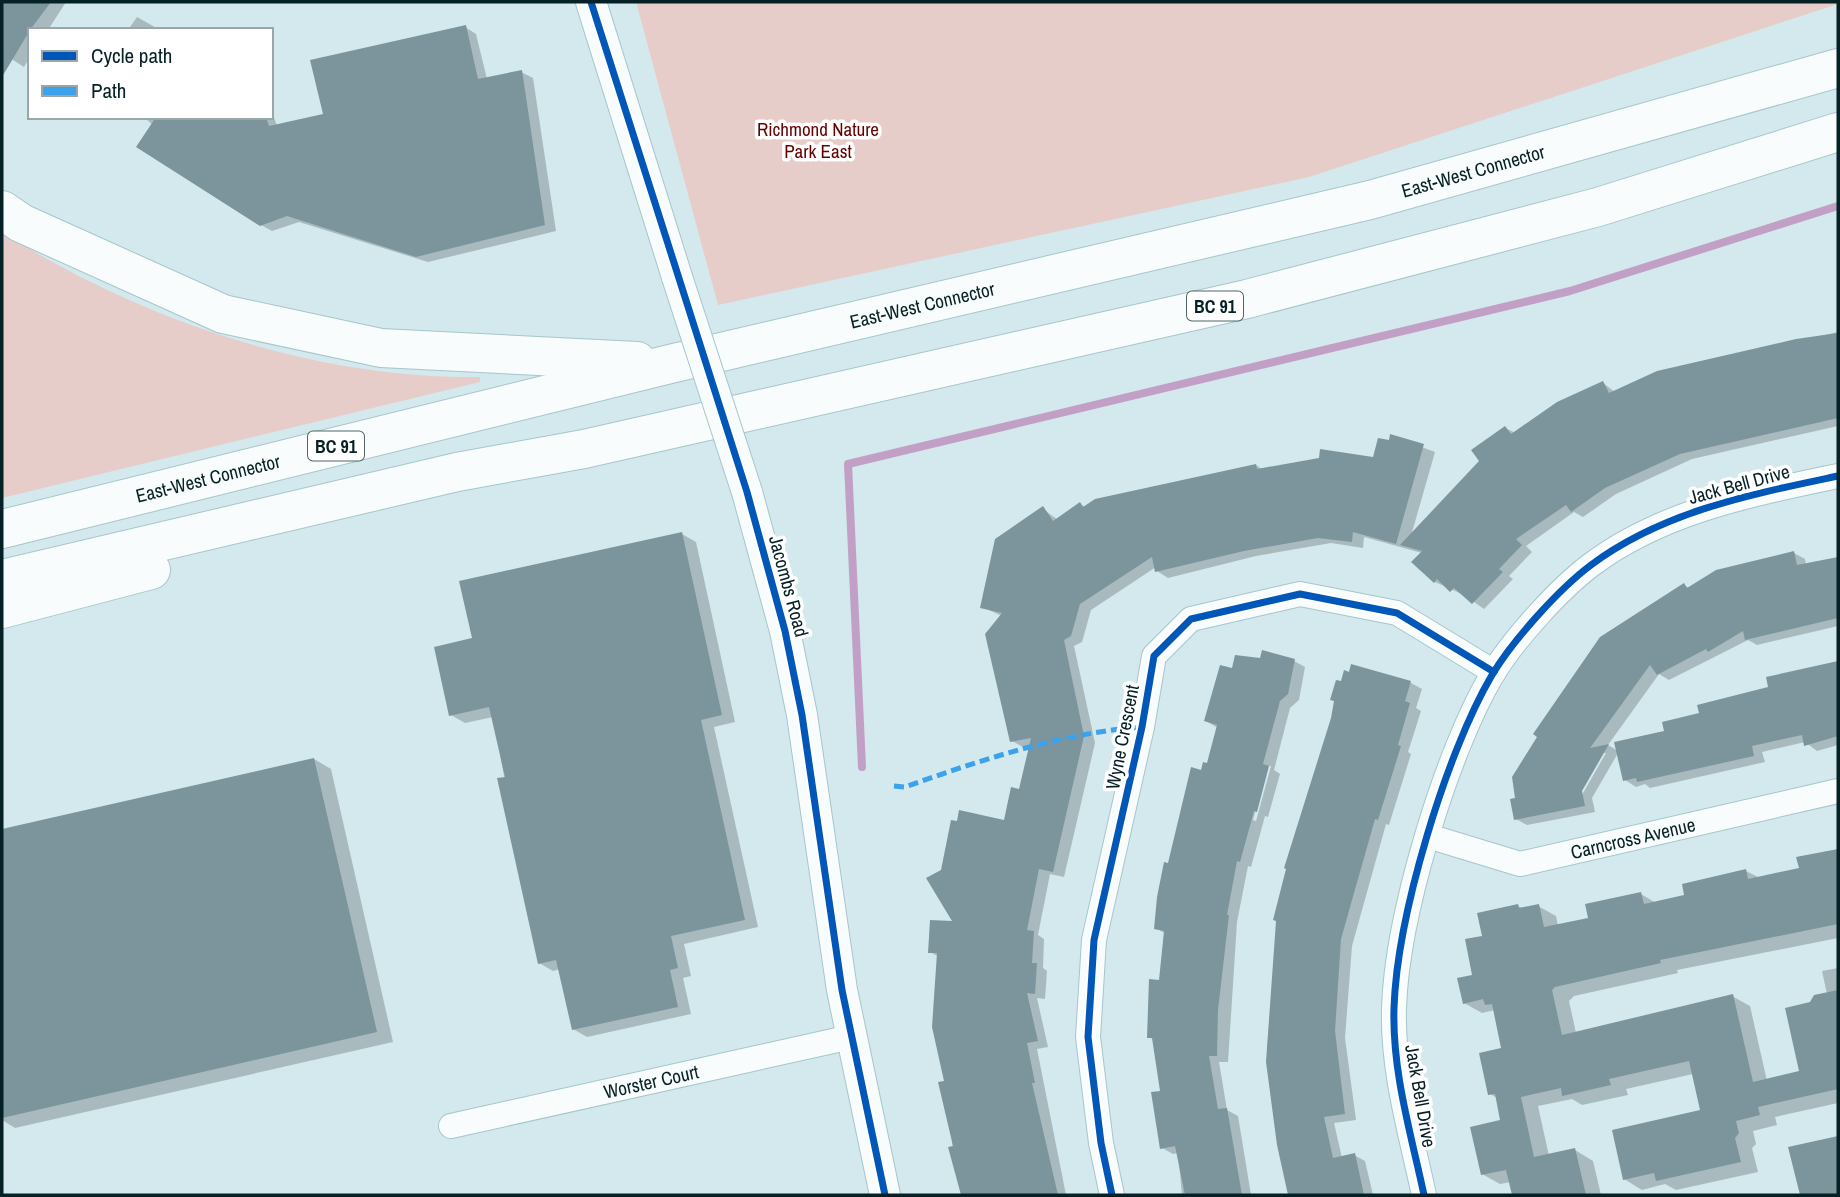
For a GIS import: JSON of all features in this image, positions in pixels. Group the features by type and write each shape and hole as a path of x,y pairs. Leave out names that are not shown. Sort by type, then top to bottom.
{"highway":[{"name":"East-West Connector","path":"2,529 670,363 1370,200 1828,68"},
{"name":"BC 91","path":"2,579 457,472 584,449 1247,299 1598,207 1838,132"},
{"path":"2,210 21,223 223,314 381,348 670,363"},
{"path":"2,609 238,546 485,489 584,449"}],"street":[{"name":"Jacombs Road","path":"591,2 747,492 785,631 802,715 851,1037 885,1195"},
{"name":"Jack Bell Drive","path":"1424,1195 1396,1059 1394,1007 1402,939 1428,836 1461,739 1494,672 1532,622 1591,565 1674,518 1753,494 1838,476"},
{"name":"Wyne Crescent","path":"1112,1195 1101,1143 1088,1037 1094,940 1142,727 1154,656 1191,619 1300,594 1397,613 1494,672"},
{"name":"Carncross Avenue","path":"1428,836 1520,864 1838,792"},
{"name":"Worster Court","path":"451,1126 851,1037"}],"green space":[{"name":"Richmond Nature Park East","path":"636,2 1838,4 1309,177 718,305"},
{"path":"2,232 55,264 112,292 170,317 231,338 355,368 418,375 480,377 480,382 2,498"}],"building":[{"path":"2,2 51,2 32,28 28,28 28,33 2,77"},
{"path":"466,25 478,79 522,70 545,225 416,257 287,216 260,226 136,147 155,119 267,119 269,126 323,114 310,60"},
{"path":"1838,333 1838,418 1680,454 1605,488 1571,512 1566,505 1516,539 1522,545 1499,569 1503,572 1472,604 1454,588 1450,592 1437,579 1434,583 1411,562 1422,551 1400,545 1479,461 1471,450 1505,426 1511,434 1557,402 1603,381 1609,393 1657,371 1796,339"},
{"path":"1390,434 1424,444 1396,544 1353,532 1352,542 1318,538 1244,551 1155,572 1152,557 1080,604 1071,636 1064,640 1084,736 1053,872 1039,869 1027,930 1034,931 1032,963 1037,963 1035,994 1027,993 1038,1041 1027,1043 1035,1083 1032,1083 1058,1195 961,1195 948,1147 953,1146 938,1082 944,1081 932,1027 937,953 928,953 930,920 952,921 926,878 941,870 951,820 957,821 959,810 1004,820 1011,787 1019,789 1031,738 1010,742 985,634 1002,613 980,608 995,539 1043,506 1053,521 1080,502 1083,507 1095,499 1256,464 1257,469 1319,458 1320,449 1373,457 1378,438 1389,440"},
{"path":"682,532 722,715 701,720 745,920 671,936 678,968 670,970 678,1007 572,1030 556,960 538,964 497,778 505,777 489,707 449,716 434,647 472,638 459,581"},
{"path":"1794,551 1797,565 1838,557 1838,618 1745,640 1743,631 1708,652 1706,649 1657,675 1650,665 1590,748 1609,744 1582,791 1585,806 1514,820 1510,799 1515,798 1512,777 1537,737 1533,734 1600,637 1684,583 1687,588 1716,570"},
{"path":"1262,650 1295,659 1288,694 1280,701 1263,764 1269,766 1257,812 1254,811 1240,862 1237,861 1227,915 1218,1010 1217,1056 1209,1056 1218,1109 1227,1108 1242,1195 1185,1195 1175,1146 1160,1149 1151,1092 1160,1091 1152,1038 1147,1038 1149,979 1159,980 1164,931 1154,929 1157,897 1191,767 1201,770 1203,762 1207,763 1217,725 1204,721 1220,665 1232,668 1235,655 1260,658"},
{"path":"1838,661 1838,736 1804,746 1802,735 1752,746 1754,756 1637,782 1636,778 1623,781 1614,742 1664,731 1662,722 1699,713 1697,705 1768,687 1766,677"},
{"path":"1351,664 1411,681 1405,701 1410,703 1398,745 1401,746 1378,820 1375,819 1341,939 1335,1031 1345,1114 1324,1117 1333,1158 1355,1153 1364,1195 1288,1195 1277,1145 1266,1062 1276,921 1273,920 1286,869 1284,868 1331,718 1334,701 1330,700 1336,680 1341,681 1344,670 1349,672"},
{"path":"314,758 377,1032 2,1118 2,829"},
{"path":"1838,849 1838,924 1660,960 1661,963 1555,987 1552,990 1562,1035 1733,994 1753,1082 1799,1071 1785,1008 1810,1002 1814,995 1838,990 1838,1089 1758,1107 1760,1115 1736,1121 1739,1133 1735,1138 1741,1162 1656,1181 1654,1173 1623,1180 1612,1130 1700,1110 1689,1061 1609,1079 1611,1085 1562,1096 1561,1088 1521,1097 1534,1157 1575,1148 1586,1195 1512,1195 1506,1170 1481,1175 1470,1127 1500,1120 1495,1094 1488,1095 1479,1053 1501,1048 1492,1004 1485,1005 1483,999 1463,1004 1457,978 1472,975 1465,939 1482,936 1477,913 1518,904 1519,908 1539,904 1544,927 1588,918 1585,904 1641,892 1644,904 1684,895 1682,884 1746,869 1748,879 1799,868 1796,857"},
{"path":"1838,1136 1838,1195 1800,1195 1788,1147"}],"waterway":[{"path":"862,767 848,464 1570,291 1838,206"}],"marked path":[{"path":"894,786 905,787 1051,742 1142,727"}],"cycle path":[{"path":"591,2 747,492 785,631 802,715 842,990 885,1195"},
{"path":"1424,1195 1403,1102 1396,1055 1394,1008 1397,970 1414,883 1427,836 1458,747 1492,675 1512,646 1551,601 1578,575 1619,546 1678,518 1710,507 1838,476"},
{"path":"1112,1195 1101,1143 1088,1037 1094,940 1142,727 1154,656 1191,619 1300,594 1397,613 1494,672"}]}
